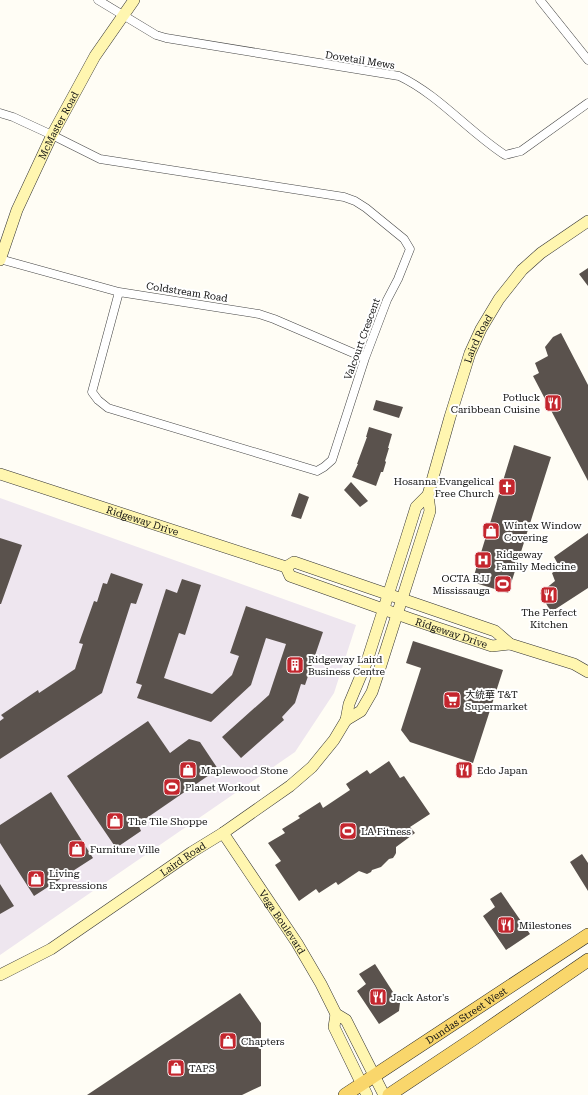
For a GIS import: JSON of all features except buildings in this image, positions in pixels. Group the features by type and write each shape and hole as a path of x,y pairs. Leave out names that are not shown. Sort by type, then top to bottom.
{"main road":[{"name":"Dundas Street West","path":"345,1095 379,1085 588,935"},
{"path":"389,1095 588,960"}],"street":[{"name":"Dovetail Mews","path":"98,0 156,35 171,40 399,76 425,91 490,145 505,155 521,151 588,103"},
{"name":"McMaster Road","path":"0,259 17,210 52,135 92,61 134,0"},
{"path":"540,0 588,60"},
{"path":"0,113 13,117 52,135"},
{"name":"Valcourt Crescent","path":"52,135 100,159 344,197 355,201 366,208 404,239 410,248 398,279 387,300 365,358 332,460 318,471 108,408 98,400 92,392 118,292"},
{"name":"Laird Road","path":"346,720 361,711 372,692 403,600 430,511 428,495 467,360 481,329 499,299 522,270 541,253 588,221"},
{"name":"Coldstream Road","path":"0,259 118,292 259,314 365,358"},
{"name":"Ridgeway Drive","path":"0,474 286,566 294,562 495,631 510,644 574,664 588,672"},
{"name":"Laird Road","path":"0,975 50,949 192,852 223,833 290,786 312,767 334,740 346,720 348,704 367,661 416,507 428,495"},
{"name":"Ridgeway Drive","path":"286,566 290,576 398,614 492,646 510,644"},
{"name":"Vega Boulevard","path":"223,833 297,943 321,984 336,1014 346,1020 379,1085"},
{"name":"Vega Boulevard","path":"336,1014 334,1027 364,1090"}],"shaded area":[{"path":"0,498 356,625 334,693 295,752 0,955"}],"place":[{"name":"Potluck Caribbean Cuisine","path":"553,403"},
{"name":"Hosanna Evangelical Free Church","path":"507,487"},
{"name":"Wintex Window Covering","path":"491,531"},
{"name":"Ridgeway Family Medicine","path":"483,560"},
{"name":"OCTA BJJ Mississauga","path":"503,584"},
{"name":"The Perfect Kitchen","path":"549,595"},
{"name":"Ridgeway Laird Business Centre","path":"295,665"},
{"name":"大統華 T&T Supermarket","path":"452,700"},
{"name":"Maplewood Stone","path":"188,770"},
{"name":"Edo Japan","path":"464,770"},
{"name":"Planet Workout","path":"172,787"},
{"name":"The Tile Shoppe","path":"115,821"},
{"name":"LA Fitness","path":"348,831"},
{"name":"Furniture Ville","path":"77,849"},
{"name":"Living Expressions","path":"36,879"},
{"name":"Milestones","path":"506,925"},
{"name":"Jack Astor's","path":"378,997"},
{"name":"Chapters","path":"228,1041"},
{"name":"TAPS","path":"176,1068"}]}
